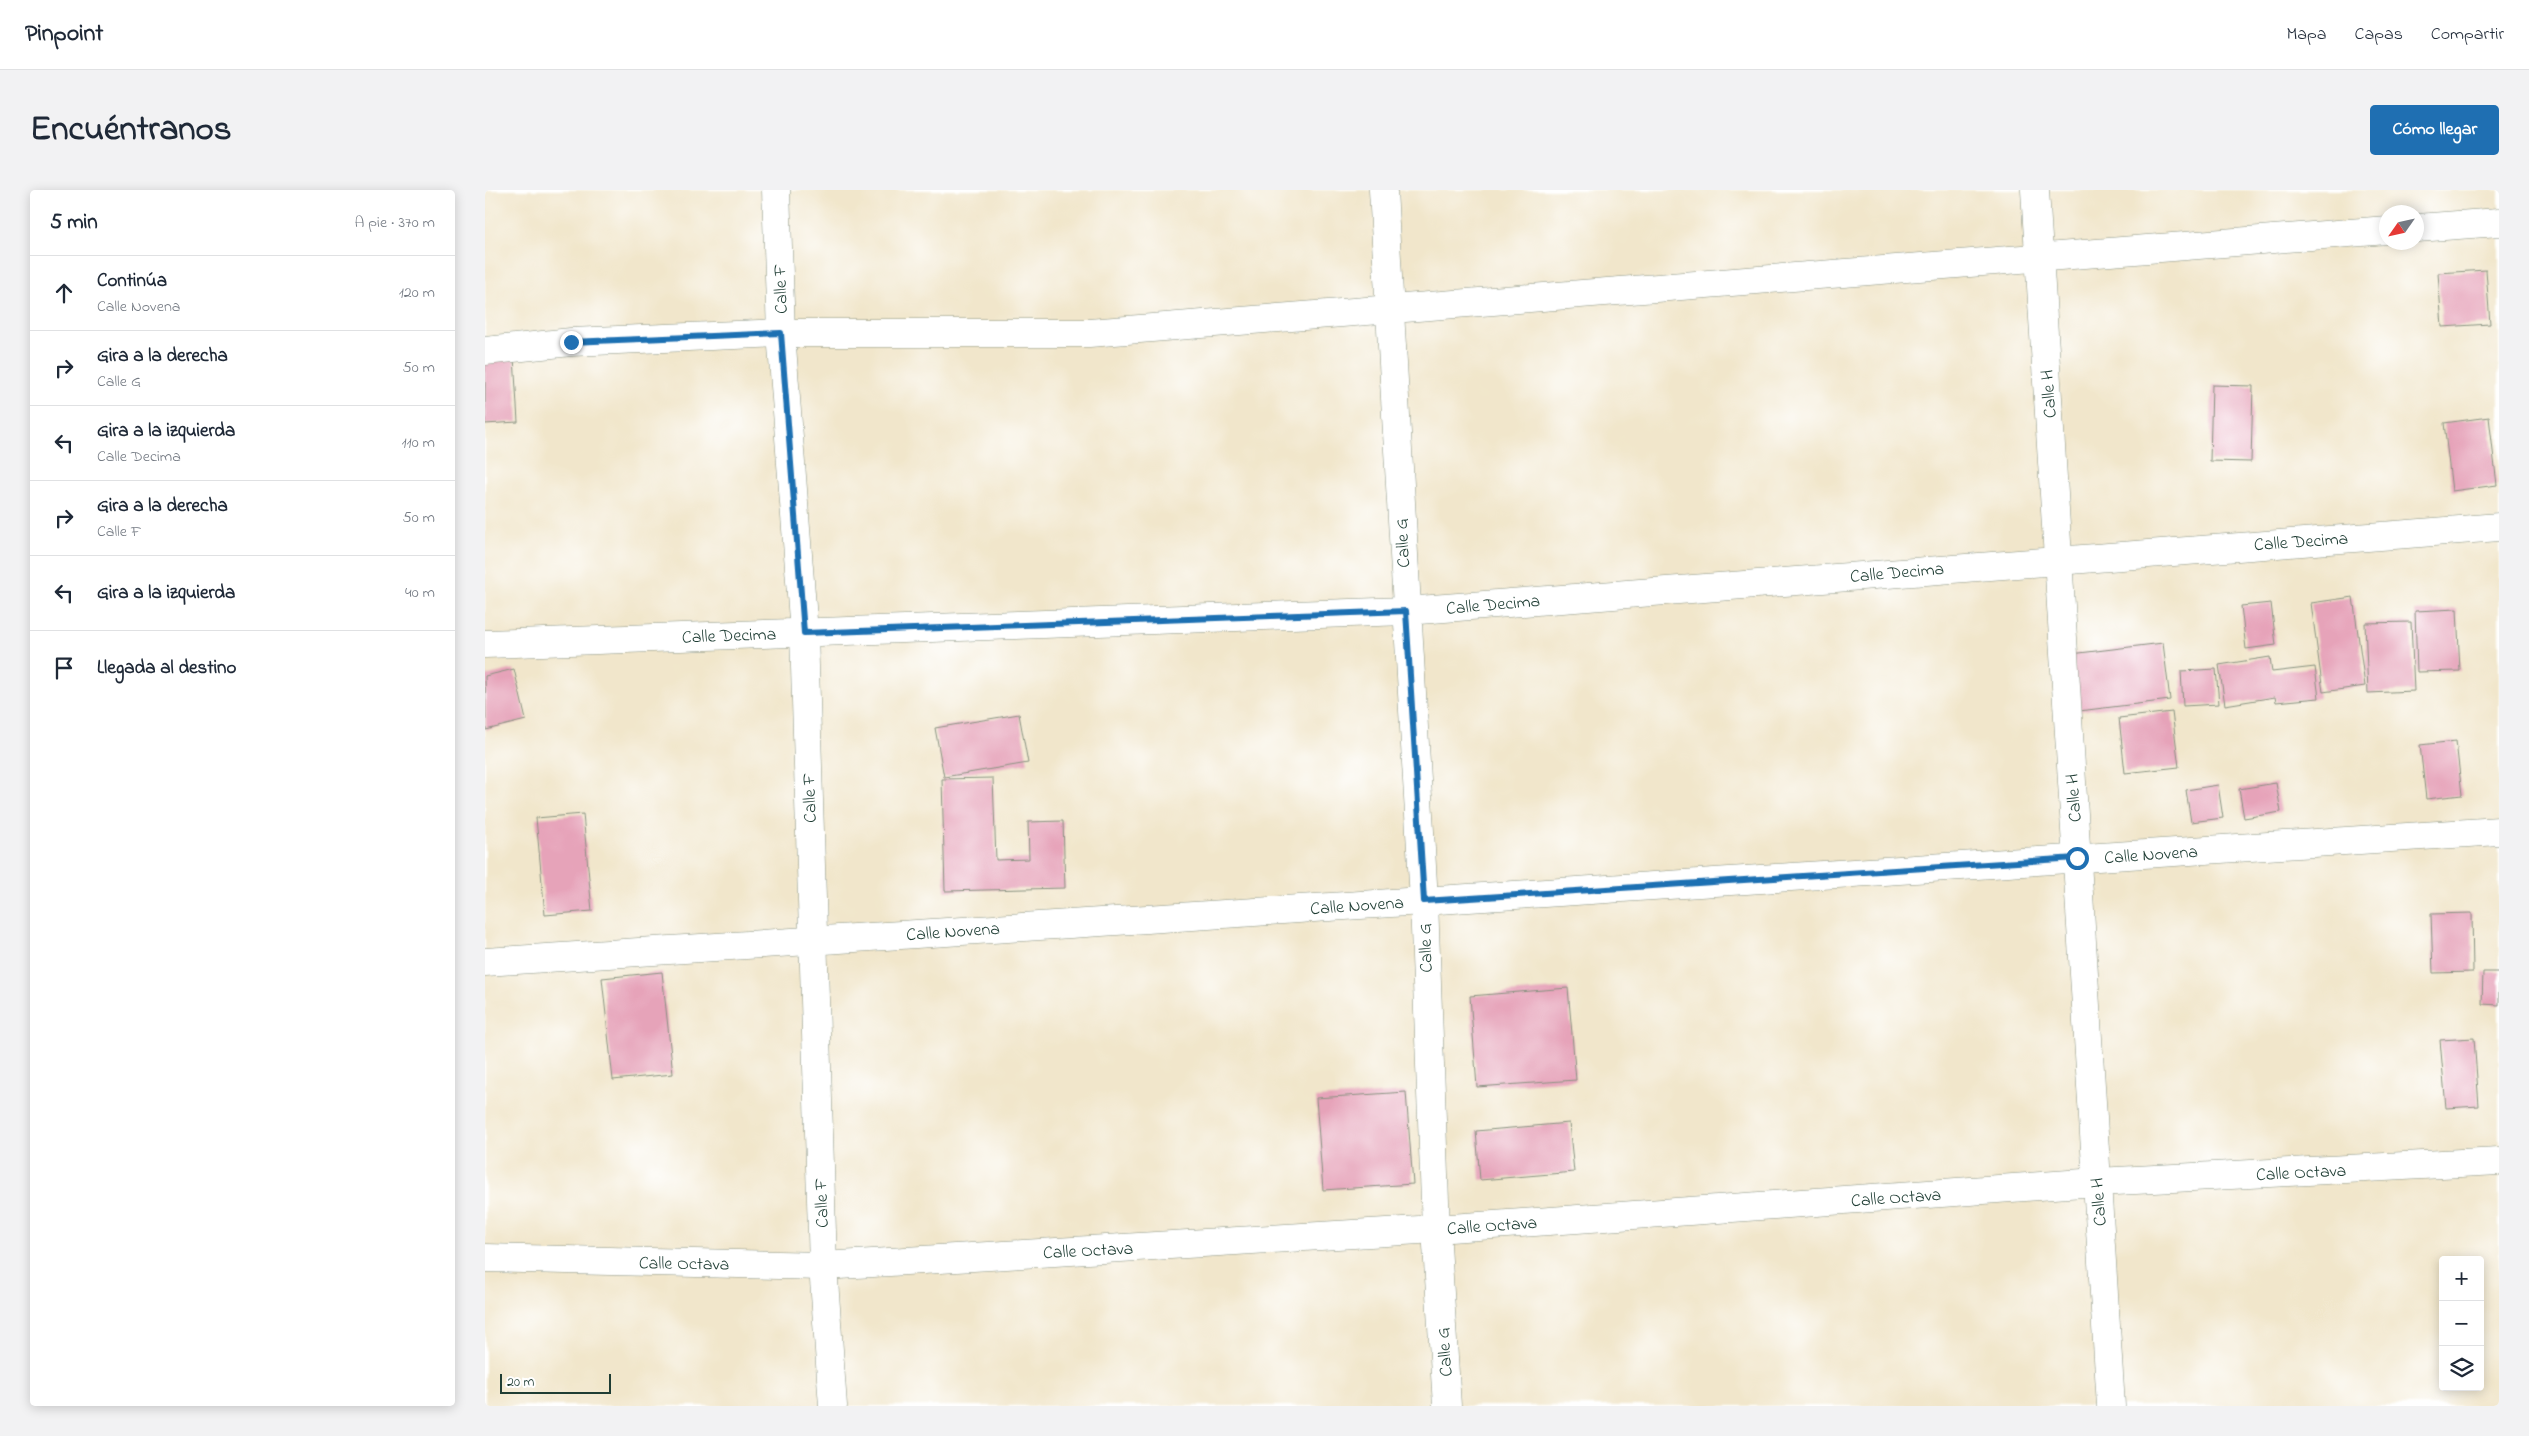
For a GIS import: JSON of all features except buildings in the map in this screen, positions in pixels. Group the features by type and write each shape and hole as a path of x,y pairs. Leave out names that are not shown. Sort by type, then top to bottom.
{"street":[{"name":"Calle F","path":"776,190 781,333 804,633 823,1266 833,1406"},
{"name":"Calle G","path":"1383,190 1424,901 1436,1229 1447,1406"},
{"name":"Calle H","path":"2035,190 2111,1406"},
{"path":"2424,227 2499,222"},
{"path":"485,351 571,342 781,333 1089,333 2379,231"},
{"name":"Calle Decima","path":"485,644 1406,611 2058,559 2499,527"},
{"name":"Calle Novena","path":"485,962 2499,831"},
{"name":"Calle Octava","path":"485,1258 823,1266 1436,1229 2097,1182 2499,1161"}],"route":[{"path":"571,342 781,333 804,633 1406,611 1424,901 2077,858"}]}
